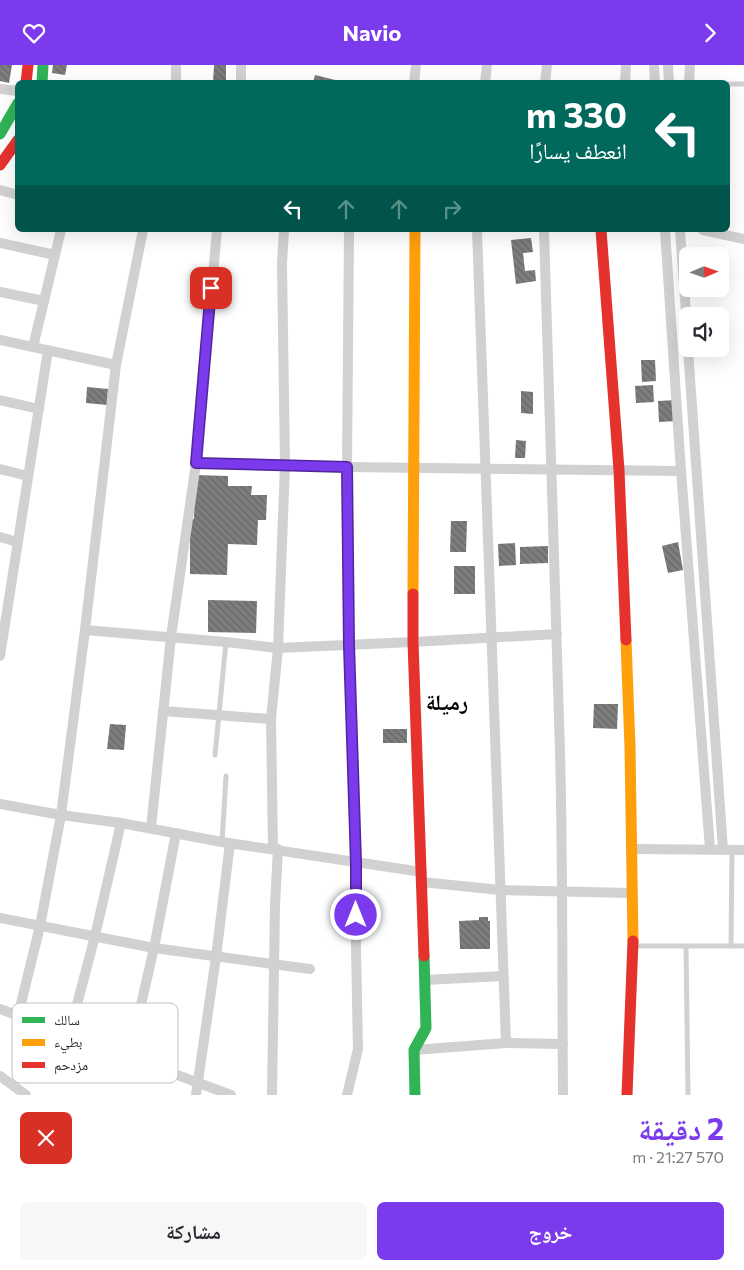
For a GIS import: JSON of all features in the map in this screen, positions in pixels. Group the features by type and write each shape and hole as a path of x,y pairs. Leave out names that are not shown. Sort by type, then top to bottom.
{"street":[{"path":"28,65 32,80"},
{"path":"34,80 43,65"},
{"path":"176,65 176,80"},
{"path":"241,65 241,80"},
{"path":"414,80 416,65"},
{"path":"485,80 487,65"},
{"path":"545,80 547,65"},
{"path":"625,80 626,65"},
{"path":"654,65 655,80"},
{"path":"668,65 669,80"},
{"path":"689,80 690,65"},
{"path":"0,89 15,91"},
{"path":"0,134 15,108"},
{"path":"0,165 15,144"},
{"path":"0,190 15,194"},
{"path":"33,347 61,232"},
{"path":"21,1003 40,926 61,815 116,365 143,232"},
{"path":"151,828 171,637 196,463 216,232"},
{"path":"272,1095 276,849 271,719 278,647 285,465 282,264 284,232"},
{"path":"347,1095 358,1049 356,863 349,645 347,467 349,232"},
{"path":"415,232 413,642 426,1028 414,1050 415,1095"},
{"path":"476,232 506,1043"},
{"path":"544,232 557,634 562,892 563,1095"},
{"path":"601,232 619,470 630,747 633,946 627,1095"},
{"path":"665,232 681,471 710,849"},
{"path":"680,232 686,307"},
{"path":"712,232 744,239"},
{"path":"0,243 55,255"},
{"path":"0,292 44,301"},
{"path":"0,340 116,365"},
{"path":"0,656 4,604 18,542 48,350"},
{"path":"689,357 728,850"},
{"path":"0,400 39,409"},
{"path":"196,463 347,467 681,471"},
{"path":"0,469 28,476"},
{"path":"0,537 18,542"},
{"path":"85,630 278,647 557,634"},
{"path":"163,711 271,719"},
{"path":"0,804 276,849 500,890 632,893"},
{"path":"77,1003 121,823"},
{"path":"141,1003 176,833"},
{"path":"196,1095 216,957 226,842"},
{"path":"632,849 744,850"},
{"path":"0,918 154,948 310,969"},
{"path":"425,980 503,976"},
{"path":"0,1009 12,1014"},
{"path":"414,1050 506,1043 563,1044"},
{"path":"0,1076 26,1095"},
{"path":"178,1076 231,1095"}],"lane":[{"path":"730,83 744,84"},
{"path":"215,755 226,642"},
{"path":"226,776 226,842"},
{"path":"728,850 731,946"},
{"path":"633,946 744,946"},
{"path":"686,946 688,1095"}],"building":[{"path":"0,65 12,65 9,83 0,81"},
{"path":"53,65 67,65 65,75 52,73"},
{"path":"214,65 226,65 226,80 213,80"},
{"path":"315,75 335,80 314,80"},
{"path":"531,238 533,252 523,253 525,271 535,270 536,281 516,284 511,240"},
{"path":"641,360 655,360 656,381 642,382"},
{"path":"653,385 654,402 636,403 635,386"},
{"path":"87,387 108,389 107,405 86,403"},
{"path":"521,391 533,392 533,414 521,413"},
{"path":"676,400 677,421 659,422 658,401"},
{"path":"516,440 526,441 525,458 515,458"},
{"path":"195,475 228,476 228,486 252,486 251,495 267,495 266,520 258,520 257,545 228,544 227,575 190,574 190,519 194,519"},
{"path":"451,521 467,521 466,552 450,552"},
{"path":"678,542 683,570 668,573 662,546"},
{"path":"515,543 516,565 499,566 498,544"},
{"path":"548,546 548,563 520,564 520,547"},
{"path":"454,566 475,566 475,594 454,594"},
{"path":"208,600 257,601 256,633 208,632"},
{"path":"594,704 618,704 617,729 593,728"},
{"path":"110,724 126,725 124,750 107,749"},
{"path":"383,729 407,729 407,743 383,743"},
{"path":"479,917 488,917 488,921 490,921 490,949 460,949 459,921 479,920"}],"traffic: fast":[{"path":"42,80 43,65"},
{"path":"0,134 15,108"},
{"path":"415,1095 414,1050 426,1028 424,956"}],"traffic: slow":[{"path":"413,594 415,232"},
{"path":"626,640 630,747 633,941"}],"traffic: jam":[{"path":"26,80 28,65"},
{"path":"0,165 15,144"},
{"path":"601,232 619,470 626,640"},
{"path":"413,594 424,956"},
{"path":"627,1095 633,941"}],"district":[{"name":"رميلة","path":"447,702"}],"route":[{"path":"211,288 196,463 347,467 349,645 356,915"}]}
